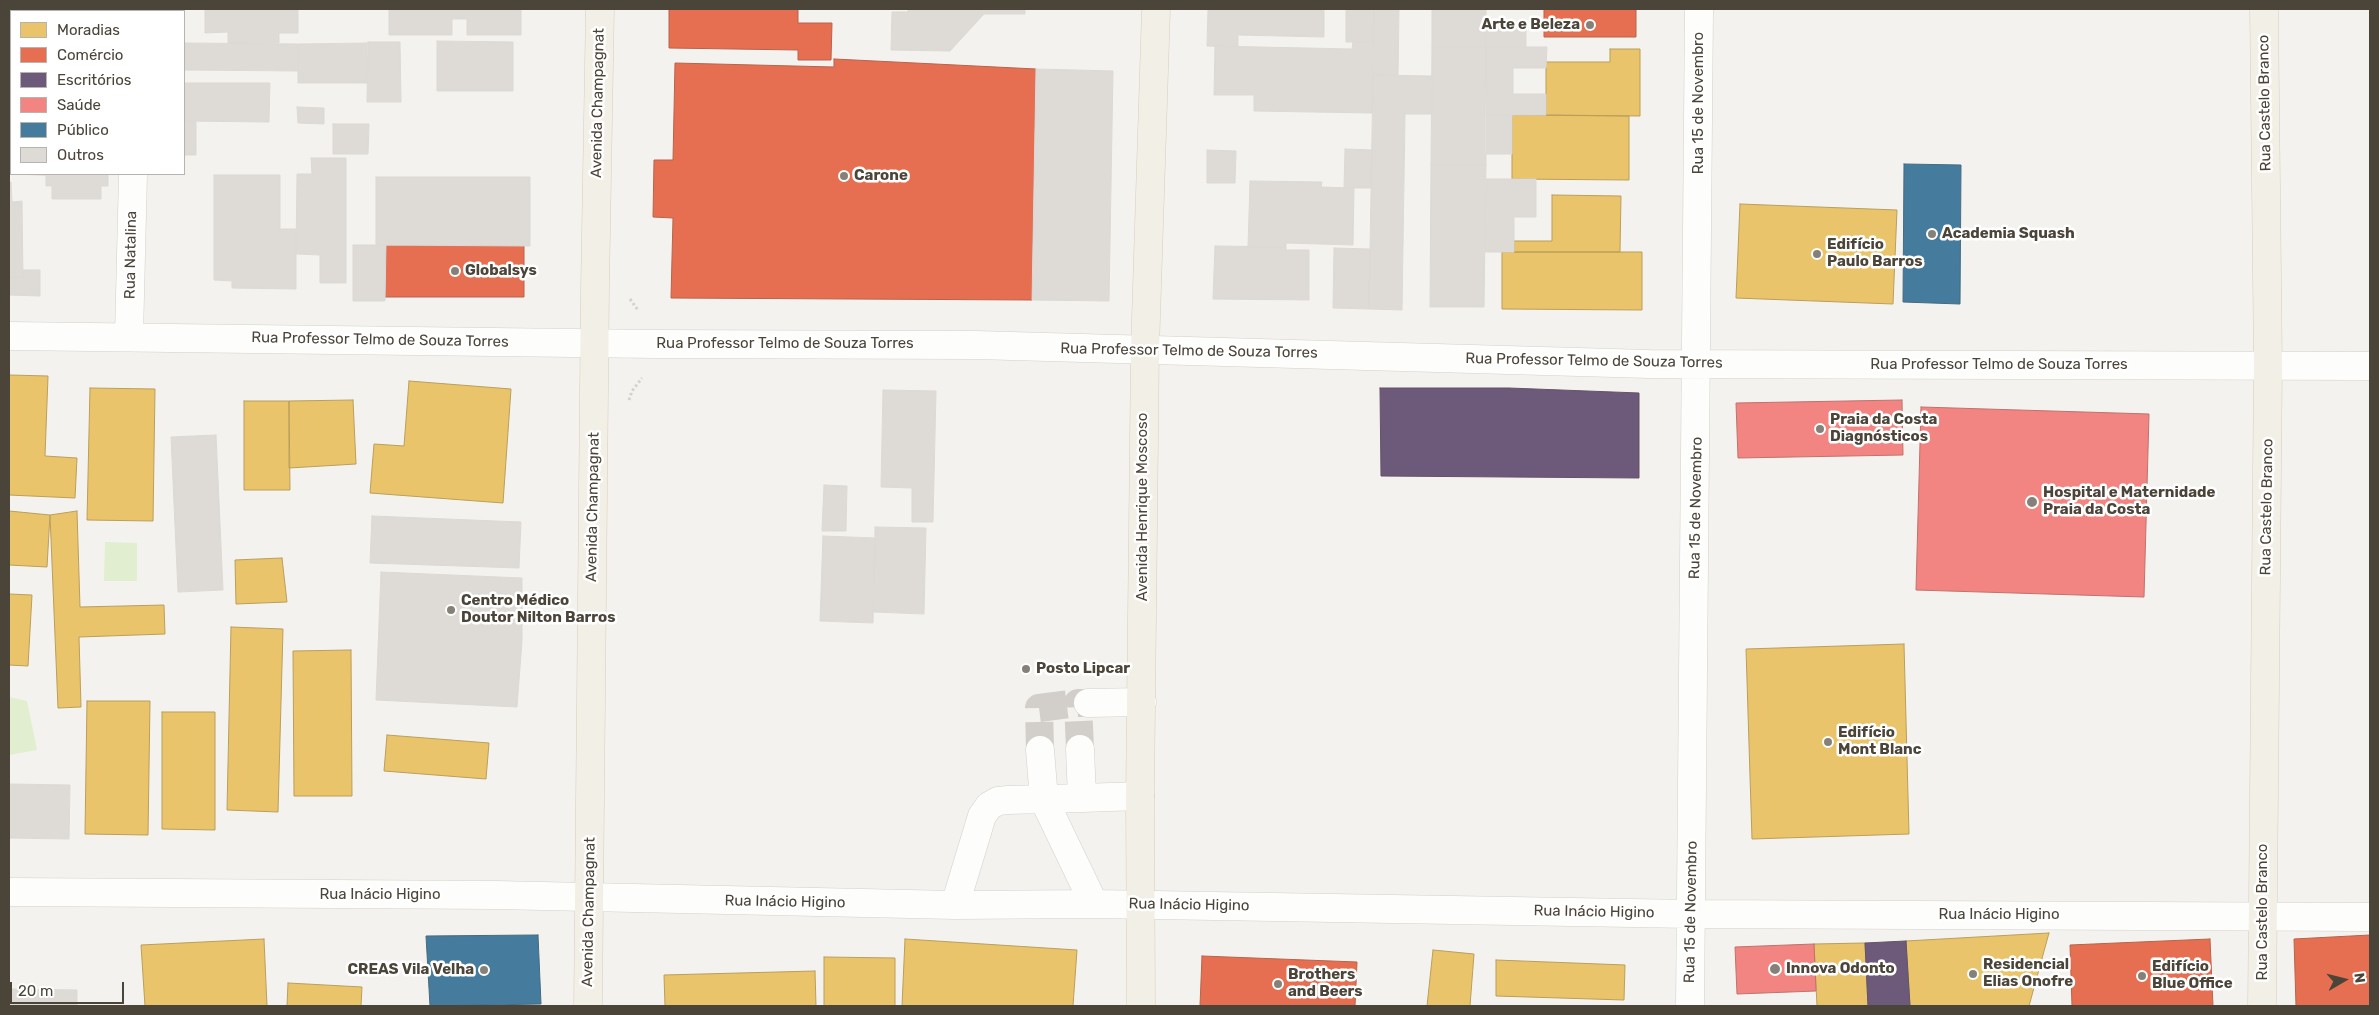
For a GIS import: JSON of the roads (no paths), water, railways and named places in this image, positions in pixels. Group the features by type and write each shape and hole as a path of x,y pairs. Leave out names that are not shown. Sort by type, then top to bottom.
{"main road":[{"name":"Avenida Champagnat","path":"588,1006 594,343 600,9"},
{"name":"Avenida Henrique Moscoso","path":"1140,1006 1140,796 1145,349 1156,9"},
{"name":"Rua Castelo Branco","path":"2262,1006 2268,365 2264,9"}],"street":[{"name":"Rua 15 de Novembro","path":"1690,1006 1698,364 1699,9"},
{"name":"Rua Natalina","path":"129,336 133,175"},
{"name":"Rua Professor Telmo de Souza Torres","path":"9,336 655,344 966,345 1698,364 2370,366"},
{"path":"1088,702 1142,702"},
{"path":"1080,749 1082,798"},
{"path":"1040,750 1044,800 1094,904"},
{"path":"955,905 982,816 989,806 998,801 1140,796"},
{"name":"Rua Inácio Higino","path":"9,892 496,895 955,905 1094,904 1692,914 2370,917"}],"tunnel":[{"path":"1080,749 1078,703 1088,703"},
{"path":"1040,750 1039,708 1078,703"}],"place":[{"name":"Arte e Beleza","path":"1590,25"},
{"name":"Carone","path":"844,176"},
{"name":"Academia Squash","path":"1932,234"},
{"name":"Edifício Paulo Barros","path":"1817,254"},
{"name":"Globalsys","path":"455,271"},
{"name":"Praia da Costa Diagnósticos","path":"1820,429"},
{"name":"Hospital e Maternidade Praia da Costa","path":"2032,502"},
{"name":"Centro Médico Doutor Nilton Barros","path":"451,610"},
{"name":"Posto Lipcar","path":"1026,669"},
{"name":"Edifício Mont Blanc","path":"1828,742"},
{"name":"Innova Odonto","path":"1775,969"},
{"name":"CREAS Vila Velha","path":"484,970"},
{"name":"Residencial Elias Onofre","path":"1973,974"},
{"name":"Edifício Blue Office","path":"2142,976"},
{"name":"Brothers and Beers","path":"1278,984"}]}
